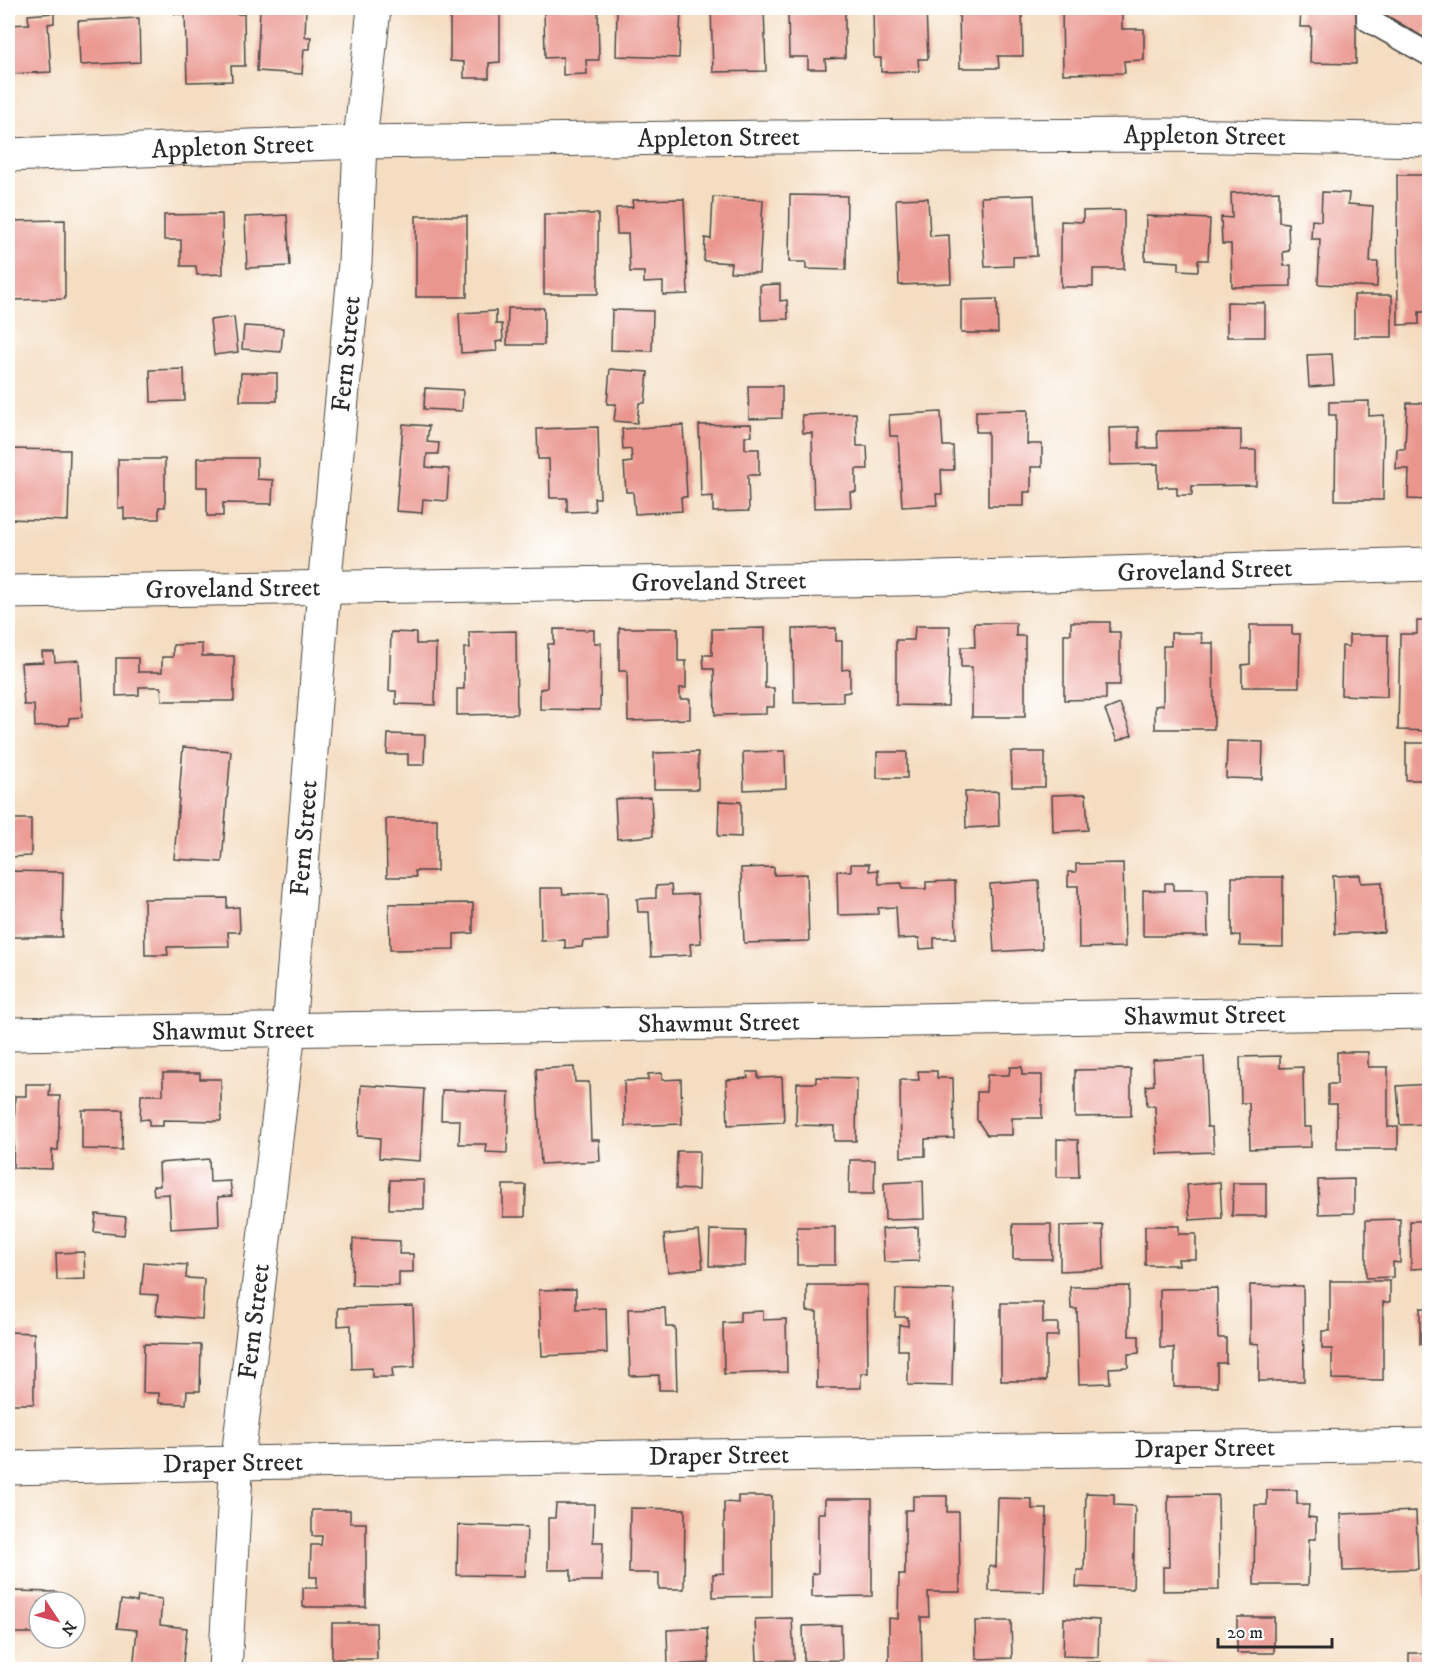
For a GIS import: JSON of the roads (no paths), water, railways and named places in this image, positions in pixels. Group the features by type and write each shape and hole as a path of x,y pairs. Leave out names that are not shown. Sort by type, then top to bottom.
{"street":[{"name":"Fern Street","path":"225,1670 237,1462 289,1030 324,588 355,263 360,142 374,8"},
{"name":"Appleton Street","path":"8,155 360,142 1145,135 1430,140"},
{"name":"Groveland Street","path":"8,592 902,579 1430,564"},
{"name":"Shawmut Street","path":"8,1034 1430,1012"},
{"name":"Draper Street","path":"8,1468 237,1462 1430,1445"}],"lane":[{"path":"1368,8 1368,20 1430,55"}]}
